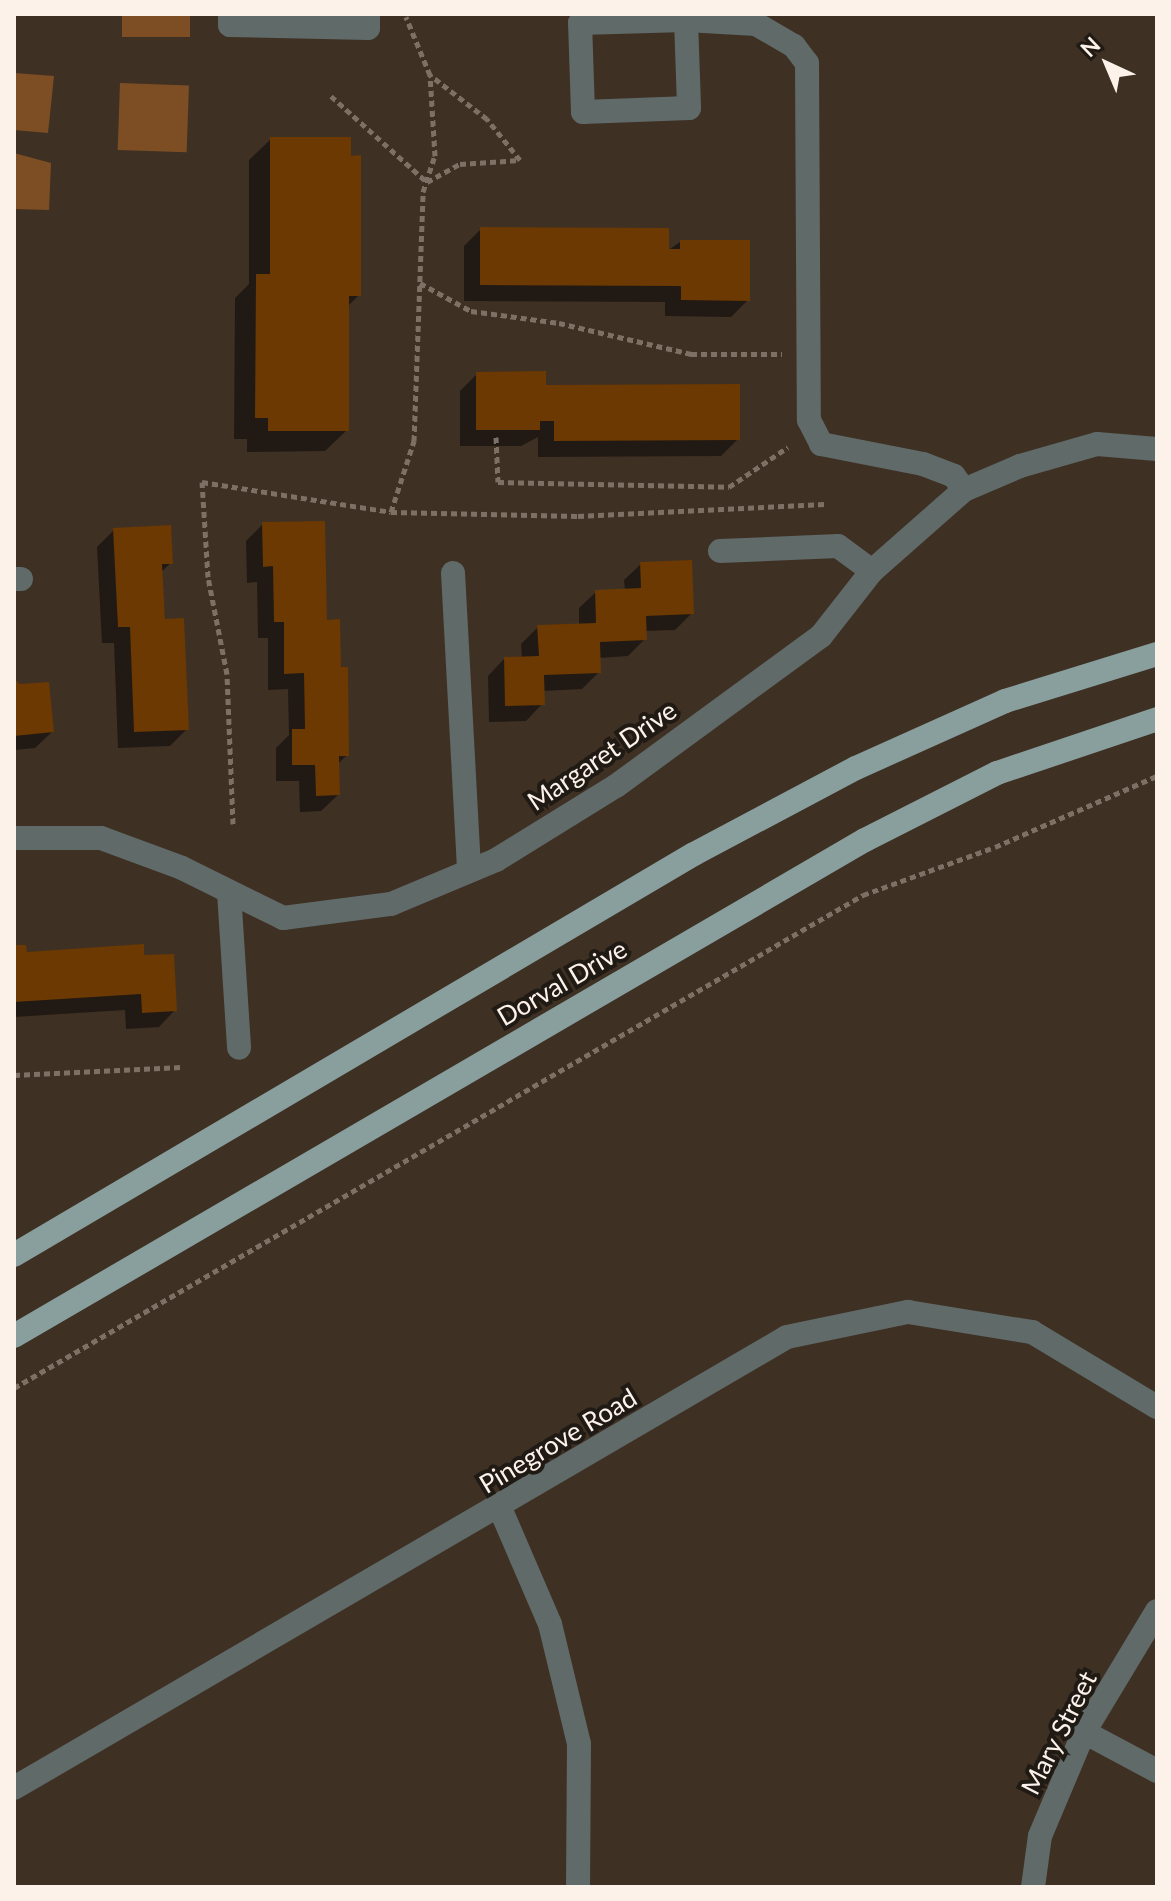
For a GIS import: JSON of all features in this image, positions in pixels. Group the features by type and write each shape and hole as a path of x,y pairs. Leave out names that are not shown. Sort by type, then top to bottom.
{"main road":[{"name":"Dorval Drive","path":"14,1255 694,854 856,768 1005,701 1157,654"},
{"name":"Dorval Drive","path":"14,1336 865,840 997,773 1157,719"}],"street":[{"path":"230,14 230,25 368,28 368,14"},
{"path":"686,20 689,108 583,112 580,23 686,20 756,24 794,46 807,63 809,420 821,444 923,464 954,476 964,490"},
{"name":"Margaret Drive","path":"14,838 101,838 283,918 391,904 469,871 616,786 821,636 872,571 964,490 1020,466 1097,444 1157,449"},
{"path":"720,551 838,546 872,571"},
{"path":"453,573 469,871"},
{"path":"229,892 239,1048"},
{"name":"Pinegrove Road","path":"14,1788 500,1508 787,1337 908,1312 1032,1332 1157,1407"},
{"path":"500,1508 550,1624 579,1744 578,1887"},
{"name":"Mary Street","path":"1033,1887 1040,1836 1084,1732 1157,1611"},
{"path":"1084,1732 1157,1771"}],"path":[{"path":"391,512 414,441 427,182 435,156 430,75 406,17"},
{"path":"427,182 460,164 520,160 487,119 430,75"},
{"path":"331,96 427,182"},
{"path":"420,283 471,311 559,323 691,354 807,355"},
{"path":"496,437 498,482 729,487 792,444"},
{"path":"233,824 227,674 208,577 202,482 391,512 578,516 825,504"},
{"path":"14,1388 863,895 995,847 1157,776"},
{"path":"14,1075 182,1067"}],"shaded area":[{"path":"122,14 190,14 190,37 122,37"},
{"path":"14,73 54,76 48,133 14,130"},
{"path":"120,83 189,85 187,152 118,150"},
{"path":"14,153 51,163 49,210 14,209"}],"building":[{"path":"270,137 351,137 351,156 361,155 361,296 349,296 349,431 268,431 268,418 255,418 256,274 270,274"},
{"path":"480,227 669,228 669,249 680,249 680,240 750,240 750,301 681,300 681,286 480,285"},
{"path":"546,371 546,385 740,384 740,440 554,441 554,421 540,421 540,430 476,430 476,372"},
{"path":"325,521 327,620 340,619 341,667 348,667 349,756 339,756 340,795 316,796 315,765 292,765 292,729 305,729 304,673 284,674 284,622 274,622 273,566 263,567 262,522"},
{"path":"171,525 173,564 162,564 165,619 184,618 189,730 134,732 130,627 118,627 113,528"},
{"path":"692,560 694,614 646,616 647,640 600,642 601,673 544,675 545,705 505,706 504,657 539,656 537,625 596,623 595,590 641,588 640,562"},
{"path":"14,678 19,684 49,682 54,732 14,736"},
{"path":"144,944 144,955 174,954 177,1011 142,1013 141,994 14,1002 14,945 26,945 27,952"}]}
